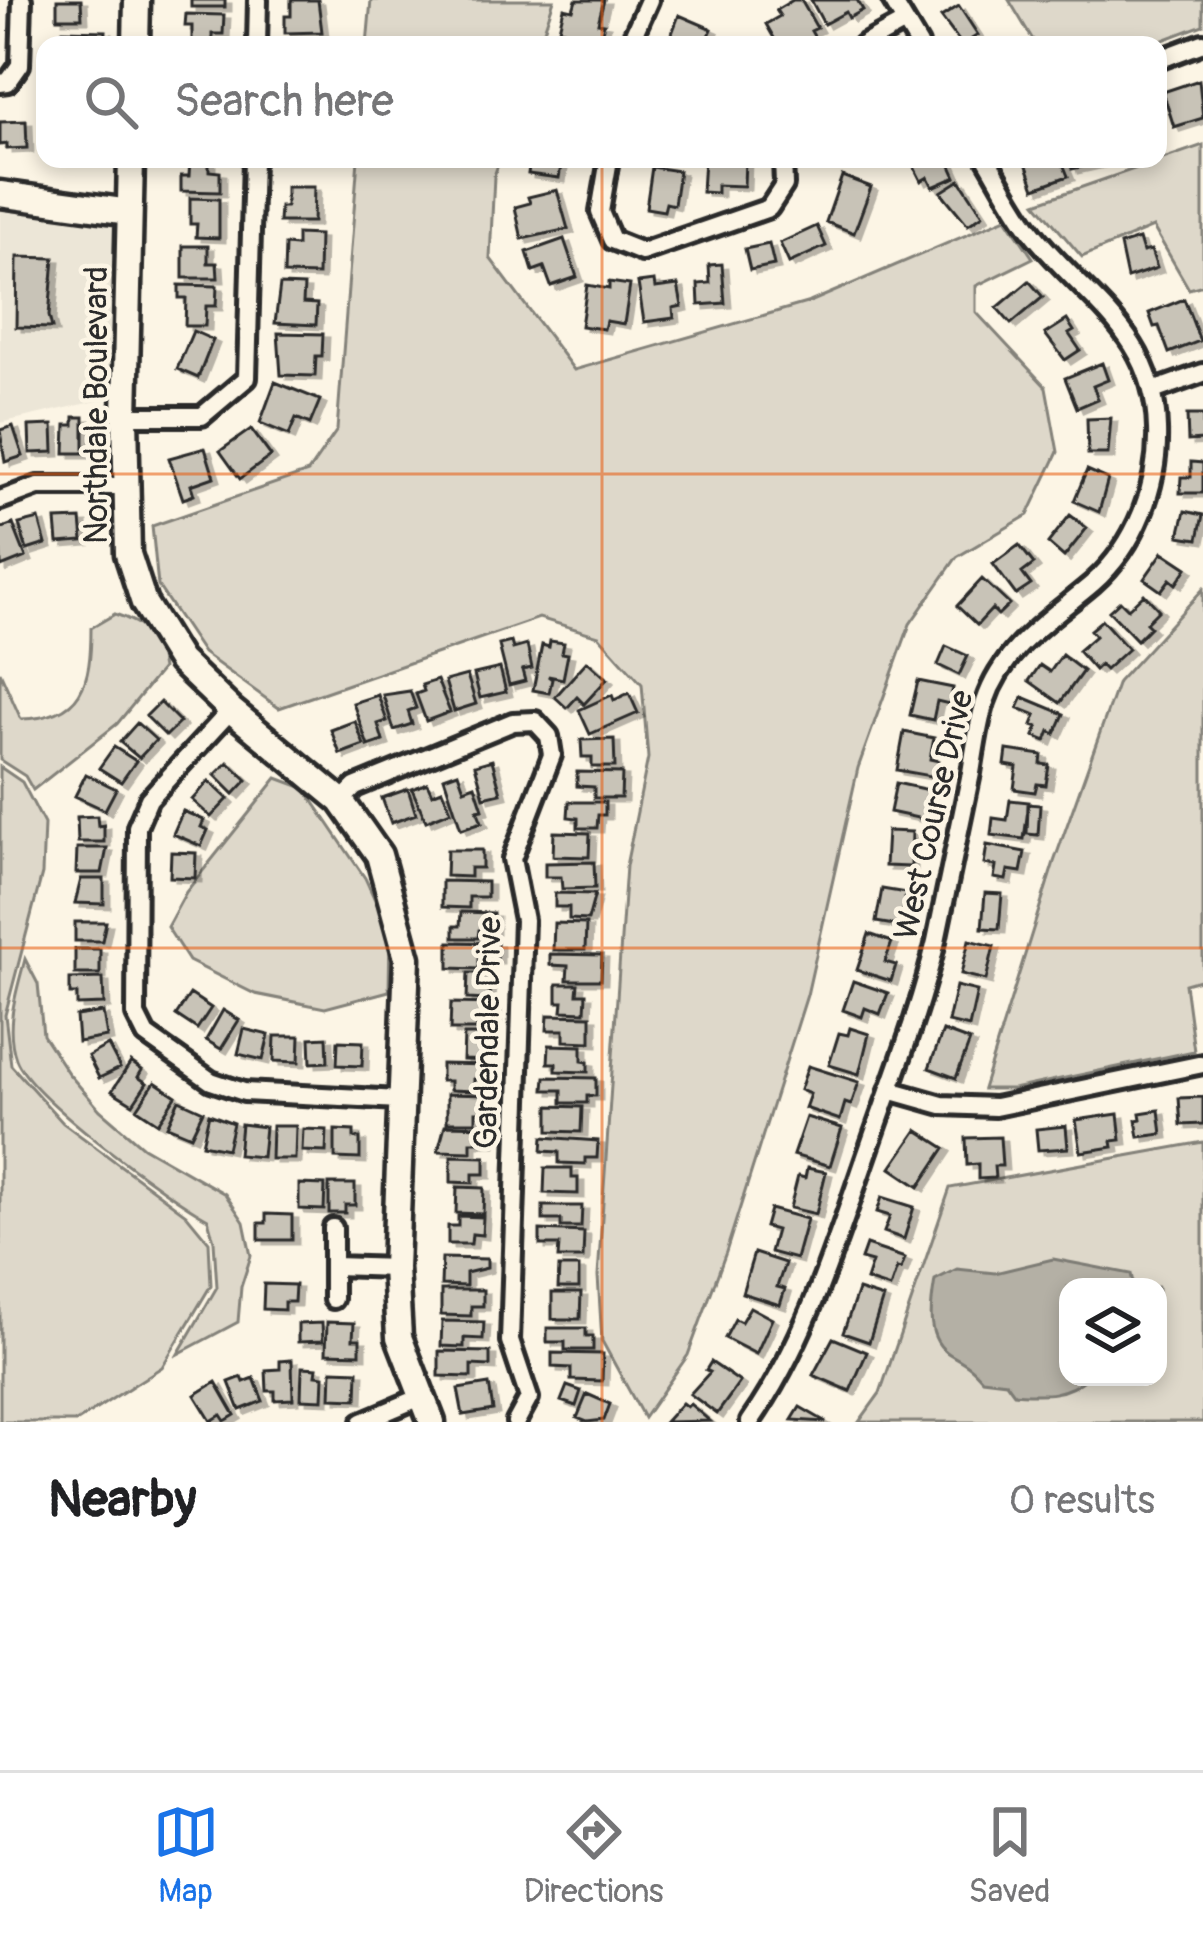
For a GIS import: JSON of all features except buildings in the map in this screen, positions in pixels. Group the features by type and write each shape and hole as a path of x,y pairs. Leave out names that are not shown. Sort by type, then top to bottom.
{"street":[{"path":"0,83 8,82 20,65 22,0"},
{"path":"136,36 137,0"},
{"path":"257,36 258,0"},
{"path":"633,36 649,0"},
{"path":"892,0 914,36"},
{"path":"879,36 905,22"},
{"path":"1167,57 1203,44"},
{"name":"Northdale Boulevard","path":"131,168 125,416 128,554 144,603 180,661 341,801 379,855 407,958 395,1268 399,1337 432,1422"},
{"path":"125,416 202,416 247,378 254,168"},
{"path":"607,168 600,212 612,240 642,252 769,208 784,185 783,168"},
{"name":"West Course Drive","path":"750,1422 790,1356 814,1300 889,1090 934,948 986,698 1020,642 1098,578 1134,531 1148,500 1156,463 1153,391 1132,339 1105,305 1035,236 993,168"},
{"path":"0,194 129,212"},
{"path":"1153,391 1203,373"},
{"path":"0,500 38,486 125,486"},
{"path":"231,710 149,799 137,827 136,1015 146,1035 211,1081 244,1092 400,1100"},
{"name":"Gardendale Drive","path":"341,801 355,787 512,722 535,721 549,736 552,755 512,859 524,920 510,1341 529,1398 516,1422"},
{"path":"889,1090 942,1105 995,1107 1203,1064"},
{"path":"333,1228 333,1299"},
{"path":"334,1266 395,1268"},
{"path":"362,1422 421,1397"}],"shaded area":[{"path":"371,0 554,0 542,36 368,36"},
{"path":"1009,0 1203,0 1203,25 1167,39 1031,36"},
{"path":"1203,145 1203,285 1189,289 1153,227 1082,257 1036,203 1137,168 1167,168 1167,158"},
{"path":"357,168 497,168 490,258 574,370 810,302 1006,218 1033,258 976,286 976,312 1046,387 1058,452 1028,515 957,557 910,624 858,768 807,995 726,1252 688,1355 644,1418 602,1341 598,1276 626,866 648,758 642,684 599,636 539,618 279,708 203,653 158,586 152,526 308,472 337,430"},
{"path":"0,202 122,219 119,396 0,423"},
{"path":"1203,589 1203,979 1185,984 1194,1051 1013,1089 983,1089 1054,862 1118,682"},
{"path":"115,614 149,633 162,669 117,724 33,790 25,776 0,760 0,672 21,719 58,712 79,694 85,681 91,628"},
{"path":"0,767 22,782 44,824 42,874 5,1015 11,1065 63,1123 186,1214 209,1242 211,1285 162,1367 76,1422 0,1422"},
{"path":"277,778 304,788 365,878 390,933 389,991 325,1008 255,994 189,961 167,927 186,892"},
{"path":"25,959 38,984 43,1035 68,1073 100,1110 143,1147 225,1194 244,1222 251,1256 241,1287 238,1322 178,1354 217,1287 208,1219 103,1145 27,1076 16,1059 11,1034"},
{"path":"1203,1142 1203,1422 859,1422 880,1393 950,1188"},
{"path":"1053,1259 1131,1274 1132,1278 1059,1278 1059,1386 1074,1386 1044,1394 1014,1393 1006,1382 982,1379 942,1348 931,1321 935,1280 957,1269 995,1273"}]}
